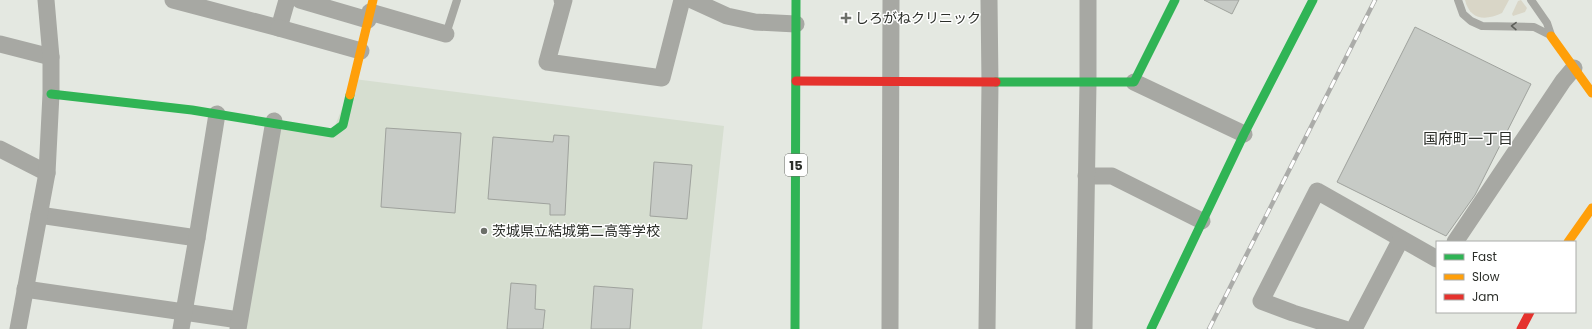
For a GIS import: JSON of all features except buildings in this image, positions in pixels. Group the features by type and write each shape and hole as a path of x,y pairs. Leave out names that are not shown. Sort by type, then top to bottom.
{"street":[{"path":"18,329 47,172 51,94 51,57 46,0"},
{"path":"173,0 361,51"},
{"path":"279,28 287,0"},
{"path":"300,0 370,10 446,34"},
{"path":"562,0 564,0 547,62 662,78 682,0"},
{"path":"692,0 727,16 755,22 796,24"},
{"name":"15","path":"795,329 796,0"},
{"path":"890,0 890,329"},
{"path":"986,329 990,82 989,0"},
{"path":"1084,329 1088,0"},
{"path":"1134,82 1175,0"},
{"path":"1151,329 1244,134 1313,0"},
{"path":"51,94 136,103 217,114 274,122 332,133 343,125 370,10"},
{"path":"1551,36 1592,93"},
{"path":"0,44 51,57"},
{"path":"1456,241 1563,81 1574,68"},
{"path":"796,81 1134,82 1244,134"},
{"path":"181,329 217,114"},
{"path":"25,289 184,312 239,325 274,122"},
{"path":"0,149 47,172"},
{"path":"1086,176 1112,176 1202,221"},
{"path":"1345,329 1293,313 1261,301 1317,191 1436,258"},
{"path":"1569,241 1592,208"},
{"path":"39,215 197,238"},
{"path":"1354,329 1402,239"},
{"path":"1521,329 1529,313"}],"lane":[{"path":"446,34 457,0"},
{"path":"1458,0 1463,14 1477,24 1494,27 1534,27 1551,36"},
{"path":"1531,0 1547,23 1551,36"}],"shaded area":[{"path":"1465,0 1509,0 1502,13 1496,16 1484,18 1470,12"},
{"path":"1521,0 1527,8 1525,12 1513,16 1512,14 1518,1"},
{"name":"茨城県立結城第二高等学校","path":"354,79 724,126 702,329 240,329 274,121 332,133"}],"railway":[{"path":"1209,329 1375,0"}],"traffic: fast":[{"path":"795,329 796,0"},
{"path":"996,82 1134,82 1175,0"},
{"path":"1151,329 1244,134 1313,0"},
{"path":"51,94 192,110 332,133 343,125 350,95"}],"traffic: slow":[{"path":"350,95 373,0"},
{"path":"1551,36 1592,93"},
{"path":"1569,241 1592,208"}],"traffic: jam":[{"path":"796,81 996,82"},
{"path":"1521,329 1529,313"}],"place":[{"name":"しろがねクリニック","path":"846,18"},
{"name":"茨城県立結城第二高等学校","path":"484,231"}],"district":[{"name":"国府町一丁目","path":"1468,138"}]}
